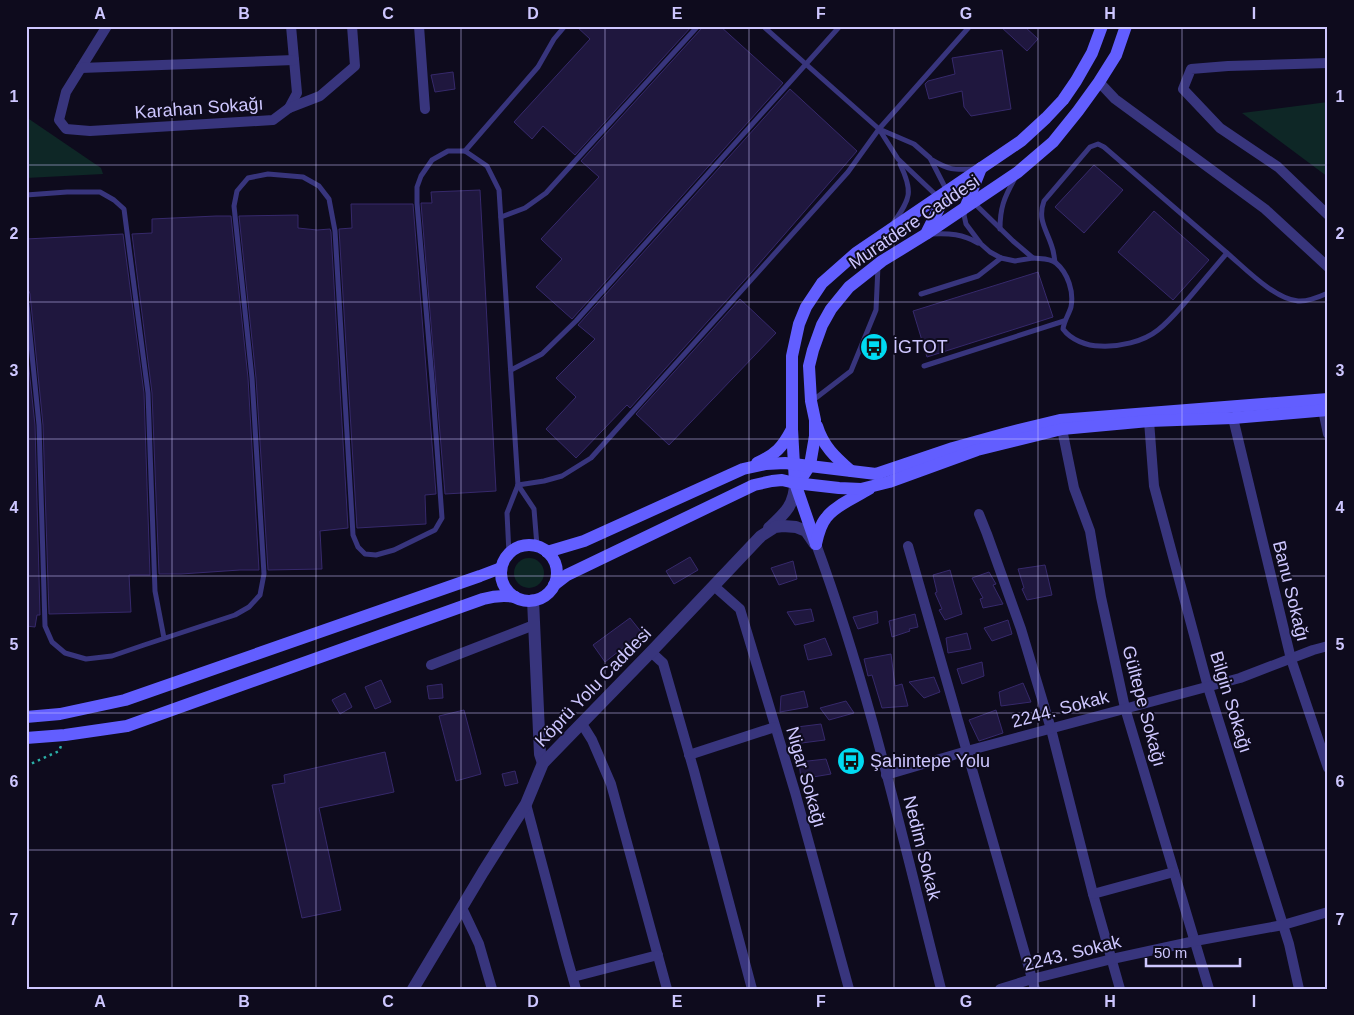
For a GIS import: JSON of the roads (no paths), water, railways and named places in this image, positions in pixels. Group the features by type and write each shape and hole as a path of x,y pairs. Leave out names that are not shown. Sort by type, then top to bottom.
{"main road":[{"name":"Muratdere Caddesi","path":"816,544 795,483 792,429 792,356 799,324 806,307 822,283 856,253 1021,140 1046,118 1064,100 1092,52 1102,26"},
{"name":"Muratdere Caddesi","path":"810,465 815,436 815,420 811,401 809,366 822,326 831,309 849,287 878,264 1018,172 1053,142 1099,82 1116,55 1126,26"},
{"path":"970,204 981,168"},
{"path":"926,234 942,194"},
{"path":"743,469 766,464 794,464 876,474 1007,432 1060,420 1326,406"},
{"path":"26,738 65,736 127,726 483,599 494,596 515,597 524,600 541,598 567,575 754,485 782,480 795,483 861,489 889,482 977,450 1062,429 1149,421 1233,418 1326,406"},
{"path":"815,420 820,437 837,459 851,471"},
{"path":"542,549 584,541 743,469 774,453 785,443 792,429"},
{"path":"795,483 803,476 810,465"},
{"path":"816,544 826,516 875,486"},
{"path":"515,597 503,583 501,568 506,557 521,546 530,545 542,549 553,558 556,567 554,585"},
{"path":"26,717 60,714 125,700 501,568"}],"street":[{"path":"81,68 108,26"},
{"name":"Karahan Sokağı","path":"81,68 66,92 59,120 66,130 90,132 273,120 289,108 296,93 291,26"},
{"path":"289,108 320,96 355,66 352,26"},
{"path":"419,26 425,109"},
{"path":"81,68 294,60"},
{"path":"1328,64 1228,66 1191,69 1183,89 1220,128 1278,167 1328,215"},
{"path":"1099,82 1115,99 1265,209 1328,267"},
{"path":"1326,406 1328,434"},
{"name":"Banu Sokağı","path":"1233,418 1291,659 1328,768"},
{"name":"Bilgin Sokağı","path":"1149,421 1154,486 1208,686 1283,925 1299,989"},
{"name":"Gültepe Sokağı","path":"1062,429 1074,488 1090,531 1100,597 1125,708 1209,989"},
{"path":"756,540 782,516 790,505 795,492 795,483"},
{"path":"979,514 1021,628 1050,729 1092,894 1120,989"},
{"name":"Köprü Yolu Caddesi","path":"413,989 526,804 543,763 756,540 775,527 783,526 796,527 806,531 816,544"},
{"name":"Nedim Sokak","path":"816,544 856,668 886,775 941,989"},
{"path":"908,546 1033,984"},
{"name":"Nigar Sokağı","path":"714,586 740,609 795,792 849,989"},
{"path":"532,600 540,754 543,763"},
{"path":"431,665 534,625"},
{"name":"2244. Sokak","path":"886,775 967,751 1240,678 1328,646"},
{"path":"651,652 663,663 752,989"},
{"path":"582,724 592,740 611,784 667,989"},
{"path":"689,755 775,727"},
{"path":"526,804 576,989"},
{"path":"1092,894 1174,872"},
{"path":"462,908 479,944 492,989"},
{"name":"2243. Sokak","path":"1000,989 1033,984 1112,959 1283,925 1328,912"},
{"path":"573,977 658,955"}],"lane":[{"path":"465,151 538,67 554,39 565,26"},
{"path":"501,217 525,208 546,192 698,26"},
{"path":"763,26 879,129 898,159 907,178 909,188 908,199 904,209 888,231"},
{"path":"511,370 542,354 576,321 840,26"},
{"path":"518,485 562,476 591,458 848,172 879,129 970,26"},
{"path":"879,129 914,144 944,167 953,170 981,168"},
{"path":"1055,262 1052,247 1041,221 1041,208 1044,201 1090,147 1098,144 1104,147 1267,287 1282,296 1298,301 1316,298 1328,293"},
{"path":"26,294 40,425 45,626 52,642 65,653 86,659 112,656 235,615 249,607 260,595 262,588 264,574 252,378 234,206 237,191 248,178 268,174 303,177 319,186 330,200 335,231 353,535 358,547 365,554 376,555 394,550 435,530 442,518 417,187 421,176 432,160 448,150 465,151 488,166 499,190 518,485 508,513 509,554"},
{"path":"930,158 942,194"},
{"path":"898,159 942,194"},
{"path":"1000,229 1000,213 1003,203 1018,172"},
{"path":"26,195 100,192 114,200 124,209 148,393 155,591 164,638"},
{"path":"1033,258 970,204 964,215 966,224 981,244 990,252 1001,258 1014,261 1033,258 1046,259 1055,262 1063,271 1072,293 1063,329 1067,335 1094,346 1111,347 1142,339 1157,331 1169,321 1227,253"},
{"path":"926,234 958,234 981,244"},
{"path":"921,294 978,276 1001,258"},
{"path":"811,401 851,371 876,310 878,264"},
{"path":"924,366 1064,321"},
{"path":"518,485 534,509 542,549"}],"place":[{"name":"İGTOT","path":"874,347"},
{"name":"Şahintepe Yolu","path":"851,761"}]}
